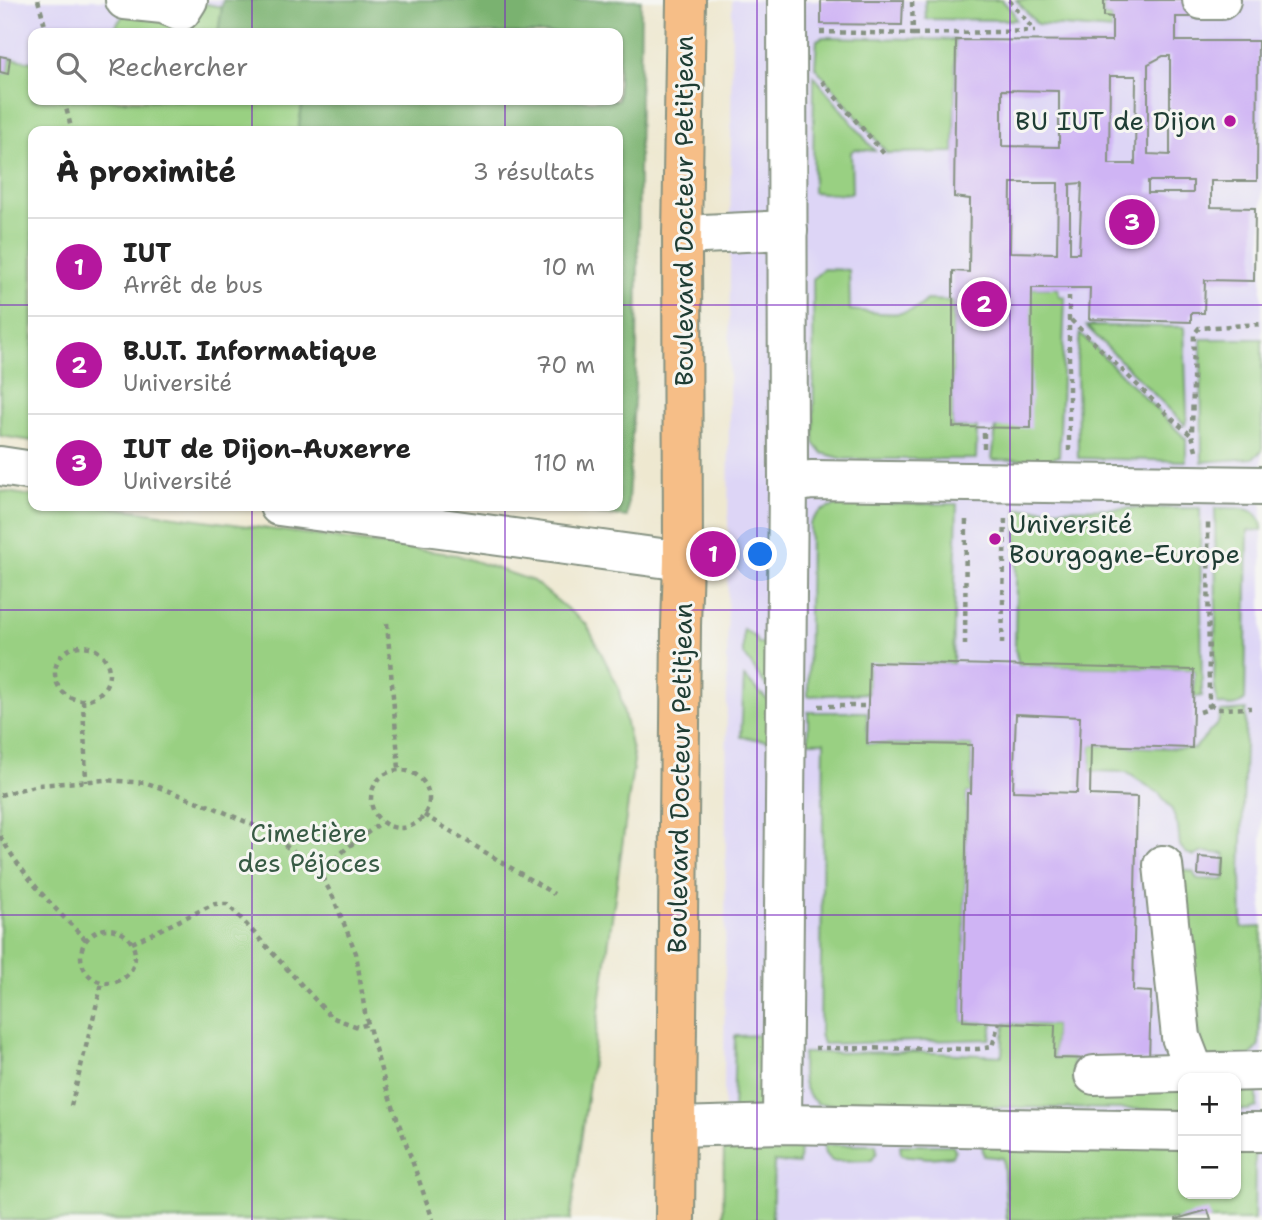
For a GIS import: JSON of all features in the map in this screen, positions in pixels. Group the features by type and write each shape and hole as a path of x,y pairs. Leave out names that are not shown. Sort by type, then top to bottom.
{"main road":[{"name":"Boulevard Docteur Petitjean","path":"675,1220 686,0"}],"street":[{"path":"125,0 163,4 181,11 188,0"},
{"path":"1202,0 1221,0"},
{"path":"782,1124 788,484 787,29"},
{"path":"682,235 788,230"},
{"path":"0,466 28,470"},
{"path":"788,484 811,480 1262,486"},
{"path":"316,511 683,561"},
{"path":"1163,865 1181,1037 1195,1073 1262,1071"},
{"path":"1094,1075 1178,1073"},
{"path":"676,1127 782,1124 1178,1131"},
{"path":"1241,1132 1262,1132"}],"path":[{"path":"38,0 46,28"},
{"path":"912,0 913,34"},
{"path":"787,29 913,34 1035,31 1009,0"},
{"path":"787,29 814,72 886,156"},
{"path":"65,105 71,126"},
{"path":"1069,296 1069,484"},
{"path":"1070,319 1172,419 1192,435"},
{"path":"1198,459 1192,435 1194,334 1199,328 1262,324"},
{"path":"965,645 966,514"},
{"path":"1002,643 1005,514"},
{"path":"1200,712 1209,709 1208,515"},
{"path":"387,623 398,769"},
{"path":"86,646 102,654 109,670 105,687 99,694 83,700 66,695 56,680 55,672 57,663 68,650 86,646"},
{"path":"83,700 86,782"},
{"path":"1209,704 1219,709 1251,708"},
{"path":"786,706 867,706"},
{"path":"398,769 417,774 428,790 428,808 424,815 408,827 389,826 374,814 371,805 373,785 387,772 398,769"},
{"path":"0,795 37,785 104,780 147,783 215,808 264,830 320,873 356,953 365,1013 385,1084 433,1220"},
{"path":"424,815 554,894"},
{"path":"320,873 382,821"},
{"path":"0,836 20,869 48,903 86,940"},
{"path":"132,943 214,904 227,904 331,1017 358,1027 368,1024"},
{"path":"110,929 119,931 132,943 135,961 127,976 111,983 94,979 87,973 81,957 82,948 92,934 110,929"},
{"path":"71,1106 102,982"},
{"path":"783,1047 978,1049 992,1047 999,1023"}],"shaded area":[{"path":"0,0 223,0 219,28 28,28 28,105 302,105 299,126 28,126 28,440 0,436"},
{"name":"Université Bourgogne-Europe","path":"732,0 1262,0 1262,1220 723,1220"}],"green space":[{"path":"223,0 641,0 637,351 627,517 564,511 623,511 623,126 299,126 302,105 623,105 623,28 219,28"},
{"path":"925,0 1002,0 1013,12 1016,20 926,19"},
{"path":"1016,0 1104,0 1104,16 1112,17 1113,30 1037,24"},
{"path":"196,2 222,7 219,28 114,28 129,8"},
{"path":"823,37 956,40 954,152 887,153 815,67 817,40"},
{"path":"10,58 28,61 28,105 302,105 299,126 28,126 28,440 0,436 0,72 8,73"},
{"path":"814,76 875,151 855,149 851,152 852,193 813,192"},
{"path":"823,269 849,270 850,310 891,314 911,311 926,300 953,301 953,427 977,427 976,459 844,459 822,453 814,443 813,279"},
{"path":"1032,288 1058,288 1059,296 1065,297 1059,456 1051,459 992,460 996,428"},
{"path":"1086,326 1184,327 1187,415 1185,425"},
{"path":"1080,333 1186,439 1186,461 1078,458 1077,360"},
{"path":"1201,339 1262,339 1262,451 1253,458 1202,462"},
{"name":"Cimetière des Péjoces","path":"0,491 28,495 28,511 139,511 457,555 533,581 587,625 618,686 634,760 570,1220 0,1220"},
{"path":"843,504 957,504 953,664 869,663 868,693 808,696 810,524 820,512"},
{"path":"1200,508 1202,696 1194,697 1194,670 1019,666 1015,649 1017,509"},
{"path":"1215,508 1239,508 1253,512 1261,522 1262,531 1248,530 1245,700 1232,706 1217,704 1214,680"},
{"path":"743,629 755,637 758,643 777,644 777,688 767,687 743,653"},
{"path":"744,677 778,710 778,742 741,737"},
{"path":"1246,710 1242,928 1262,927 1259,1044 1250,1055 1206,1058 1195,1021 1175,868 1193,872 1197,879 1224,880 1225,854 1203,852 1194,856 1186,853 1180,846 1178,827 1172,810 1160,794 1126,772 1090,771 1091,745 1194,749 1218,723 1221,712"},
{"path":"808,712 867,712 867,743 972,745 971,793 967,793 963,1021 993,1022 990,1039 823,1044 820,1034 824,742 808,742"},
{"path":"1006,1023 1055,1025 1054,1058 1073,1058 1076,1086 1178,1088 1178,1110 818,1104 808,1094 802,1075 803,1053 914,1052 1002,1056"},
{"path":"772,1035 773,1088 761,1109 733,1113 735,1036"},
{"path":"1241,1089 1257,1091 1257,1107 1241,1110"},
{"path":"734,1142 800,1145 799,1164 774,1162 772,1220 723,1220 724,1145"},
{"path":"1178,1144 1178,1199 1241,1199 1241,1145 1255,1153 1254,1220 1007,1220 1003,1158 984,1156 982,1145"},
{"path":"823,1145 876,1145 877,1152 872,1160 832,1161 825,1154"},
{"path":"900,1145 953,1145 955,1150 952,1156 929,1158 901,1155"}],"building":[{"path":"821,0 903,0 902,25 821,24"},
{"path":"1104,0 1192,0 1192,17 1176,17 1176,41 1258,41 1257,181 1211,181 1211,207 1255,208 1254,281 1205,280 1204,313 1191,313 1191,322 1089,319 1090,288 1032,288 1031,428 953,427 953,271 969,272 970,199 954,197 956,40 1112,41 1112,17 1104,16","holes":["1163,56 1170,56 1170,155 1148,154 1148,64","1110,76 1136,76 1135,164 1109,164","1002,90 1059,91 1059,147 1002,146","1148,181 1193,181 1193,193 1148,193","1011,183 1058,183 1057,253 1010,252","1082,183 1079,253 1070,253 1070,184"]},
{"path":"0,56 10,58 8,74 0,72"},
{"path":"869,662 1194,670 1192,748 1091,745 1090,795 1137,797 1133,991 1151,992 1149,1060 1054,1058 1055,1025 963,1021 967,793 971,793 972,745 867,743","holes":["1016,714 1080,717 1077,793 1013,791"]},
{"path":"1199,857 1223,859 1222,877 1198,875"},
{"path":"1208,1210 1211,1220 1176,1220 1176,1219"}],"place":[{"name":"BU IUT de Dijon","path":"1230,121"},
{"name":"IUT de Dijon-Auxerre","path":"1132,222"},
{"name":"B.U.T. Informatique","path":"984,304"},
{"name":"Université Bourgogne-Europe","path":"995,539"},
{"name":"IUT","path":"713,554"}]}
